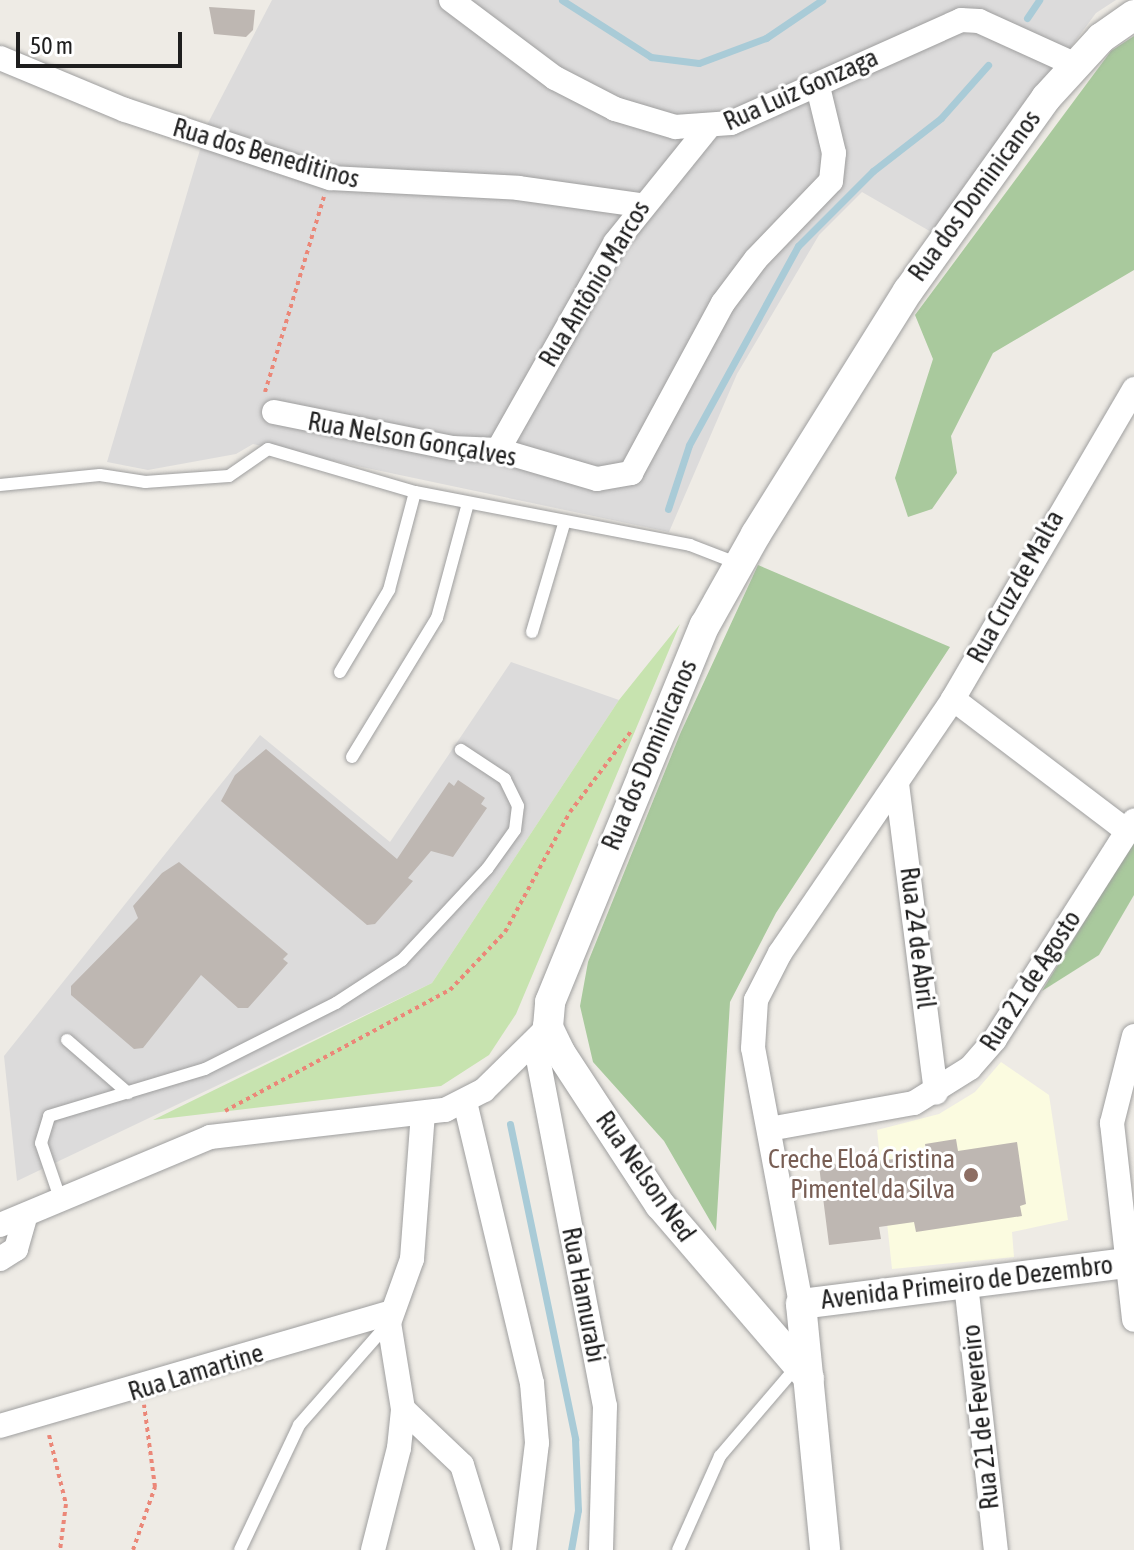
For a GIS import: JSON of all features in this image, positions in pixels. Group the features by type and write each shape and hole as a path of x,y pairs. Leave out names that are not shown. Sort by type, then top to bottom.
{"street":[{"name":"Rua Luiz Gonzaga","path":"451,0 555,78 615,109 707,129 818,87 961,20 979,21 1074,64"},
{"name":"Rua dos Dominicanos","path":"542,1035 557,975 661,726 739,564 908,291 1074,64 1134,15"},
{"name":"Rua dos Beneditinos","path":"0,58 125,110 330,178 518,188 639,205"},
{"name":"Rua Nelson Gonçalves","path":"274,412 429,445 498,450 597,479 623,478 638,466 723,303 756,259 831,181 834,153 818,87"},
{"name":"Rua Antônio Marcos","path":"498,450 639,205 707,129"},
{"name":"Rua Cruz de Malta","path":"801,1304 753,1037 765,977 953,699 1134,389"},
{"path":"953,699 1131,827"},
{"name":"Rua 24 de Abril","path":"897,784 936,1093"},
{"name":"Rua 21 de Agosto","path":"769,1129 888,1110 936,1093 995,1039 1131,827"},
{"path":"0,1225 210,1137 423,1113 465,1102 542,1035"},
{"name":"Rua Nelson Ned","path":"542,1035 660,1205 804,1371"},
{"name":"Rua Hamurabi","path":"542,1035 605,1406 601,1550"},
{"path":"1134,1036 1112,1123 1131,1262 1134,1320"},
{"path":"465,1102 532,1383 537,1443 524,1550"},
{"path":"373,1550 403,1409 390,1318 412,1259 423,1113"},
{"path":"0,1259 16,1249 25,1217"},
{"name":"Avenida Primeiro de Dezembro","path":"801,1304 1131,1262"},
{"name":"Rua 21 de Fevereiro","path":"966,1284 996,1550"},
{"path":"754,1317 782,1318 801,1304"},
{"path":"801,1304 804,1371 827,1544"},
{"name":"Rua Lamartine","path":"0,1426 45,1417 390,1318"},
{"path":"403,1409 462,1465 488,1550"}],"lane":[{"path":"0,485 100,475 145,482 229,476 268,449 415,492 564,524 690,545 739,564"},
{"path":"340,672 389,590 415,492"},
{"path":"352,757 437,618 468,503"},
{"path":"532,632 564,524"},
{"path":"61,1201 41,1143 44,1123 68,1107 128,1093 205,1069 282,1032 412,951 487,869 519,818 505,779 461,750"},
{"path":"67,1040 128,1093"},
{"path":"240,1550 299,1425 390,1318"},
{"path":"678,1550 720,1456 804,1371"}],"path":[{"name":"Rua Nelson Gonçalves","path":"274,412 263,400 267,383 330,178"},
{"path":"210,1137 223,1112 450,990 505,932 570,812 639,720 661,726"},
{"path":"133,1550 155,1487 141,1390"},
{"path":"45,1417 66,1504 60,1550"}],"shaded area":[{"path":"272,0 1116,0 1096,13 933,233 862,192 819,235 737,374 669,532 253,444 236,454 148,470 107,462 208,123"},
{"path":"511,662 619,700 432,983 17,1181 4,1056 260,735 390,842"},
{"name":"Creche Eloá Cristina Pimentel da Silva","path":"1001,1062 1049,1095 1068,1220 1012,1232 1014,1257 892,1269 877,1130 939,1114 975,1092"}],"green space":[{"path":"1134,36 1134,270 993,353 951,436 957,473 932,509 908,517 895,478 933,359 915,315 1111,51"},
{"path":"758,565 950,647 776,913 730,1002 716,1231 664,1141 593,1062 580,1006 588,962 680,734"},
{"path":"680,624 516,1014 489,1055 441,1086 153,1120 432,983 619,700"},
{"path":"1134,840 1134,895 1099,955 1042,991"}],"building":[{"path":"209,7 255,10 253,30 246,37 214,34"},
{"path":"266,749 397,859 449,782 454,786 458,780 485,798 481,804 487,808 453,857 431,851 408,878 413,881 375,924 367,925 221,801 235,775"},
{"path":"179,862 288,954 283,959 288,963 248,1008 238,1008 201,975 143,1048 134,1049 71,995 71,986 138,918 133,906 162,873"},
{"path":"956,1139 958,1151 1017,1142 1026,1204 1020,1206 1022,1216 916,1232 914,1222 879,1227 881,1239 829,1245 819,1166 927,1156 925,1144"}],"waterway":[{"path":"562,0 651,57 699,63 766,38 822,0"},
{"path":"1027,18 1039,0"},
{"path":"668,509 689,445 798,246 873,171 941,118 988,65"},
{"path":"510,1124 575,1439 578,1510 571,1550"}],"place":[{"name":"Creche Eloá Cristina Pimentel da Silva","path":"971,1175"}]}
